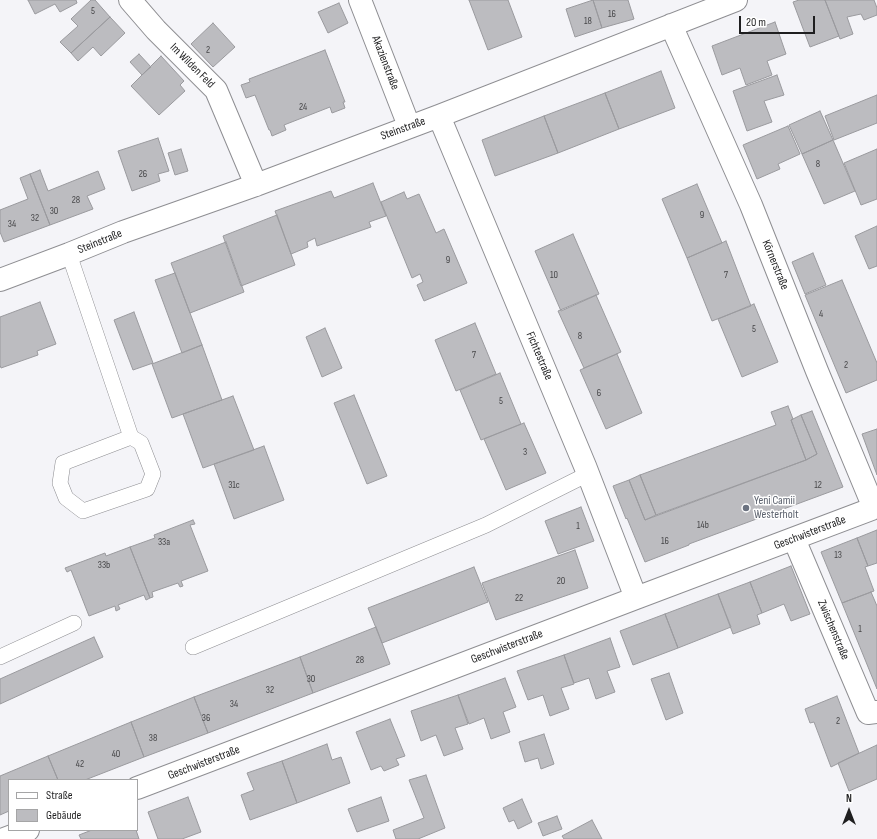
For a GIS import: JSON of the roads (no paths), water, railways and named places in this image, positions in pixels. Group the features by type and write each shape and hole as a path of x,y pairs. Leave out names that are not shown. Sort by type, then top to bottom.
{"street":[{"name":"Im Wilden Feld","path":"130,0 156,30 216,90 256,185"},
{"name":"Akazienstraße","path":"360,0 409,126"},
{"name":"Steinstraße","path":"0,280 123,232 256,185 409,126 439,116 671,25 700,6 736,0"},
{"name":"Körnerstraße","path":"671,25 751,205 817,371 876,508"},
{"name":"Fichtestraße","path":"439,116 588,474 636,598"},
{"name":"Geschwisterstraße","path":"138,788 876,508"},
{"name":"Zwischenstraße","path":"794,538 868,712 877,712"},
{"path":"4,839 25,831"}],"lane":[{"name":"Steinstraße","path":"69,254 131,437 142,443 153,474 147,489 82,511 66,498 60,482 63,463 131,437"},
{"path":"193,647 486,525 588,474"},
{"path":"0,657 74,623"}],"place":[{"name":"Yeni Camii Westerholt","path":"746,508"}]}
